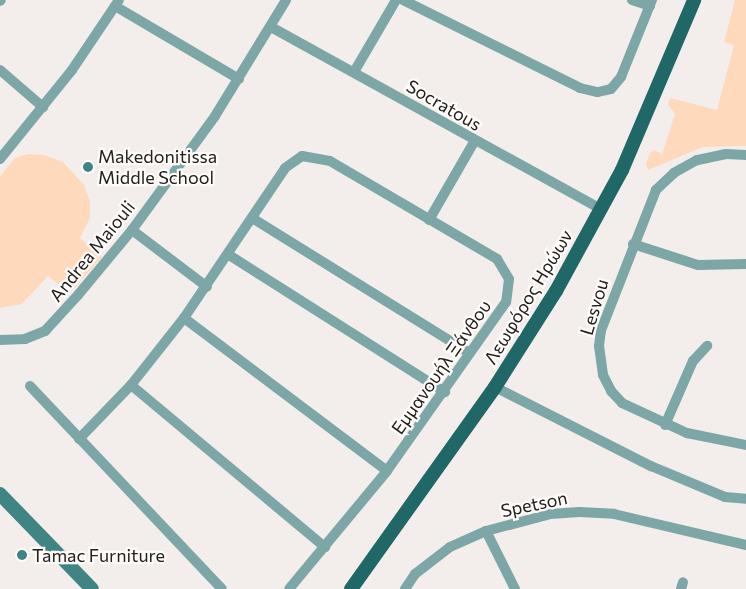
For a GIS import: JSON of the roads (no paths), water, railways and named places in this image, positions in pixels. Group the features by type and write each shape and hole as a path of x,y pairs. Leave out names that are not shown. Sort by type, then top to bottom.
{"main road":[{"name":"Λεωφόρος Ηρώων","path":"351,589 527,340 602,210 626,162 694,0"},
{"path":"0,494 92,589"}],"street":[{"name":"Andrea Maiouli","path":"0,340 25,339 51,325 132,230 239,79 286,0"},
{"path":"354,72 396,0"},
{"path":"403,0 580,88 598,92 612,89 621,77 651,3 632,0"},
{"path":"0,159 43,107 117,3 239,79"},
{"name":"Socratous","path":"271,27 354,72 474,142 602,210"},
{"path":"0,70 43,107"},
{"path":"430,220 474,142"},
{"name":"Lesvou","path":"746,155 711,156 674,173 650,200 601,330 600,361 611,391 622,403 665,425 710,439 746,445"},
{"name":"Εμμανουήλ Ξάνθου","path":"252,218 285,168 302,156 330,161 497,259 509,279 506,302 470,352 445,392 387,471 289,589"},
{"path":"79,439 131,385 184,318 207,287 252,218 470,352"},
{"path":"132,230 207,287"},
{"path":"633,244 698,265 746,264"},
{"path":"229,254 445,392"},
{"path":"184,318 387,471"},
{"path":"665,425 693,362 707,346"},
{"path":"131,385 325,547"},
{"path":"30,386 222,589"},
{"path":"495,387 651,466 725,497 746,499"},
{"name":"Spetson","path":"405,589 415,574 450,546 486,531 551,514 597,512 746,545"},
{"path":"486,531 515,589"}],"place":[{"name":"Makedonitissa Middle School","path":"88,167"},
{"name":"Tamac Furniture","path":"22,555"}]}
